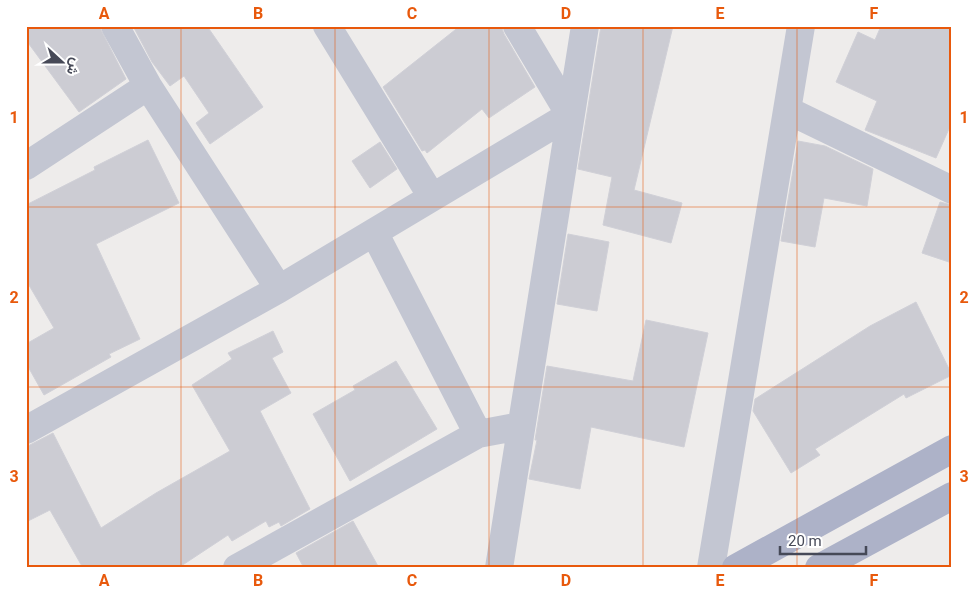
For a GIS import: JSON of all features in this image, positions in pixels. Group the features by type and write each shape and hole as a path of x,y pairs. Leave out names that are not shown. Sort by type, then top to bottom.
{"main road":[{"path":"736,568 952,449"},
{"path":"819,568 952,496"}],"street":[{"path":"115,26 148,86 280,289"},
{"path":"327,26 432,197"},
{"path":"517,26 570,114"},
{"path":"499,568 585,26"},
{"path":"711,568 801,26"},
{"path":"26,166 148,86"},
{"path":"787,110 952,190"},
{"path":"26,430 280,289 570,114"},
{"path":"376,231 375,234 478,434"},
{"path":"237,568 478,434 521,426"}],"building":[{"path":"26,26 99,26 126,79 79,112 26,40"},
{"path":"133,26 207,26 263,107 210,144 196,123 209,113 184,76 170,86 152,62"},
{"path":"460,26 501,26 535,87 489,118 482,109 427,153 425,150 422,151 383,87"},
{"path":"601,26 673,26 634,190 682,203 671,243 603,225 612,177 578,169"},
{"path":"881,26 952,26 952,122 936,158 865,130 877,101 836,82 858,32 875,40"},
{"path":"148,140 179,203 96,244 140,339 109,354 111,357 44,395 26,363 26,344 54,328 26,280 26,205 95,170 94,167"},
{"path":"798,141 825,146 873,169 867,206 824,198 815,247 781,241"},
{"path":"380,142 397,169 370,188 352,161"},
{"path":"940,202 952,205 952,263 922,253"},
{"path":"568,234 609,242 597,311 557,304"},
{"path":"916,302 952,375 906,398 904,394 815,449 820,455 791,473 753,411 755,399 870,326"},
{"path":"646,320 708,333 684,447 591,427 580,489 529,479 537,440 535,440 547,366 633,381"},
{"path":"273,331 283,352 272,358 291,393 260,411 310,509 281,526 279,522 269,527 266,521 232,541 228,535 178,568 83,568 50,510 26,522 26,447 53,433 101,528 156,493 230,451 192,385 232,359 228,353"},
{"path":"396,361 437,429 350,481 313,414 355,390 353,386"},
{"path":"353,521 379,568 304,568 296,553"}]}
